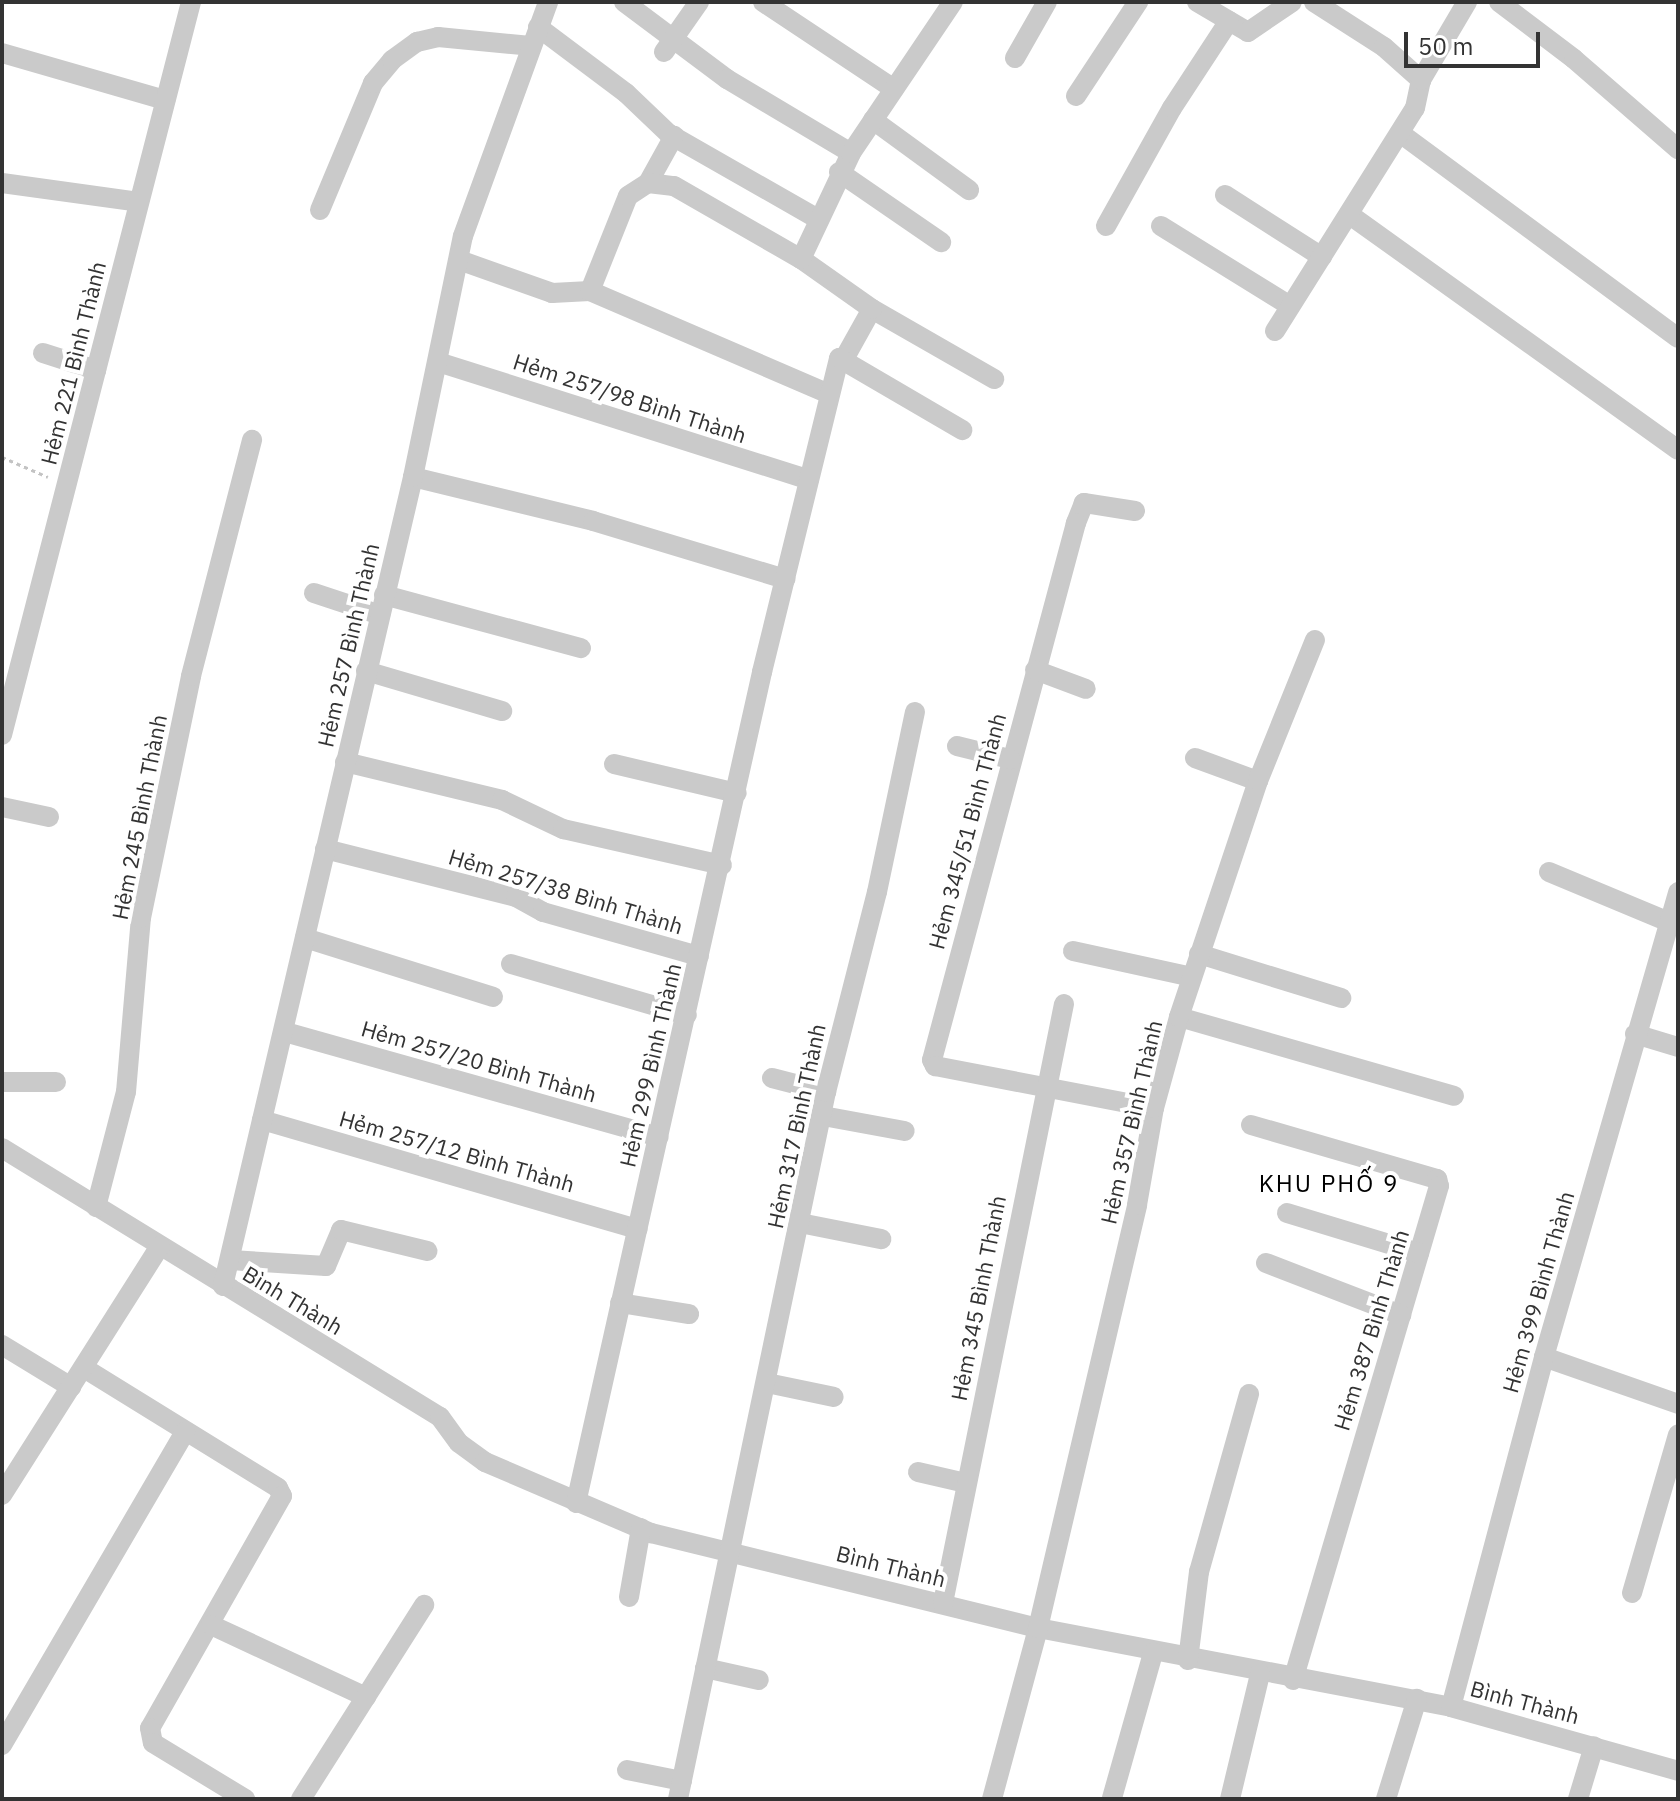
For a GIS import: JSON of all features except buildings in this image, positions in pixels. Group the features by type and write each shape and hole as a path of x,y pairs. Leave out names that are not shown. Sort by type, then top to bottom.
{"street":[{"name":"Hẻm 221 Bình Thành","path":"2,735 191,2"},
{"name":"Hẻm 257 Bình Thành","path":"223,1286 413,477 463,236 548,2"},
{"path":"624,2 668,46 851,153"},
{"path":"668,46 699,2"},
{"path":"763,2 894,89"},
{"path":"1015,58 1047,2"},
{"path":"1076,96 1138,2"},
{"path":"1106,226 1172,108 1215,10 1248,32 1292,2"},
{"path":"1275,331 1415,108 1421,80 1467,2"},
{"path":"1499,2 1574,59 1678,149"},
{"path":"1323,4 1421,80"},
{"path":"801,259 839,172 945,5"},
{"path":"320,210 373,83 392,60 417,42 438,37 535,36 674,136 818,219"},
{"path":"2,53 165,100"},
{"path":"873,120 969,190"},
{"path":"1400,133 1678,338"},
{"path":"590,291 628,196 648,183 674,136"},
{"path":"839,172 941,242"},
{"path":"2,183 139,202"},
{"path":"648,183 674,186 801,259 872,309 994,379"},
{"path":"1225,195 1322,257"},
{"path":"1350,215 1678,450"},
{"path":"1161,226 1290,306"},
{"path":"459,260 552,293 590,291 829,394"},
{"name":"Hẻm 299 Bình Thành","path":"576,1503 829,394 842,358 872,309"},
{"path":"43,353 96,370"},
{"path":"842,358 962,430"},
{"name":"Hẻm 257/98 Bình Thành","path":"438,362 809,480"},
{"name":"Hẻm 245 Bình Thành","path":"96,1207 126,1092 141,918 191,676 252,440"},
{"path":"413,477 593,521 785,579"},
{"name":"Hẻm 345/51 Bình Thành","path":"1043,1087 935,1066 932,1060 1010,759 1084,503 1135,511"},
{"path":"314,593 581,648"},
{"name":"Hẻm 357 Bình Thành","path":"992,1799 1038,1628 1137,1205 1154,1108 1179,1017 1258,781 1315,640"},
{"path":"1035,670 1086,689"},
{"path":"366,671 502,711"},
{"name":"Hẻm 317 Bình Thành","path":"680,1790 826,1092 877,892 915,712"},
{"path":"957,746 1010,759"},
{"path":"1195,758 1258,781"},
{"path":"345,762 502,800 563,829 722,865"},
{"path":"614,764 737,793"},
{"path":"2,807 49,817"},
{"name":"Hẻm 257/38 Bình Thành","path":"325,849 516,897 543,912 699,956"},
{"path":"1549,872 1667,921"},
{"name":"Hẻm 399 Bình Thành","path":"1451,1707 1544,1357 1667,921 1678,892"},
{"path":"305,938 493,997"},
{"path":"1073,951 1192,977"},
{"path":"1199,954 1341,998"},
{"path":"511,964 687,1015"},
{"name":"Hẻm 345 Bình Thành","path":"943,1603 1043,1087 1064,1004"},
{"path":"1179,1017 1454,1096"},
{"name":"Hẻm 257/20 Bình Thành","path":"285,1032 659,1137"},
{"path":"1635,1034 1678,1047"},
{"path":"772,1078 826,1092"},
{"path":"2,1082 56,1082"},
{"path":"1043,1087 1154,1108"},
{"path":"823,1116 905,1131"},
{"name":"Hẻm 257/12 Bình Thành","path":"262,1120 637,1229"},
{"name":"Hẻm 387 Bình Thành","path":"1251,1125 1437,1179 1439,1186 1293,1680"},
{"name":"Bình Thành","path":"2,1148 440,1417 459,1443 485,1462 641,1528 1038,1628 1260,1674 1417,1699 1678,1771"},
{"path":"1287,1213 1419,1253"},
{"path":"800,1223 881,1239"},
{"path":"230,1260 326,1266 341,1230 427,1251"},
{"path":"2,1495 160,1246"},
{"path":"1266,1263 1401,1315"},
{"path":"620,1303 689,1314"},
{"path":"2,1345 71,1387"},
{"path":"1544,1357 1678,1404"},
{"path":"84,1368 278,1488 282,1496 149,1736 245,1799"},
{"path":"767,1383 834,1397"},
{"path":"1188,1660 1199,1572 1249,1394"},
{"path":"2,1745 185,1432"},
{"path":"1632,1593 1678,1435"},
{"path":"918,1472 966,1483"},
{"path":"629,1597 641,1528"},
{"path":"301,1799 424,1605"},
{"path":"211,1625 366,1697"},
{"path":"1112,1798 1153,1653"},
{"path":"705,1668 759,1680"},
{"path":"1230,1799 1260,1674"},
{"path":"1386,1799 1417,1699"},
{"path":"1578,1799 1594,1746"},
{"path":"627,1770 680,1790"}],"path":[{"path":"2,457 27,472 67,482"}],"district":[{"name":"KHU PHỐ 9","path":"1329,1184"}]}
